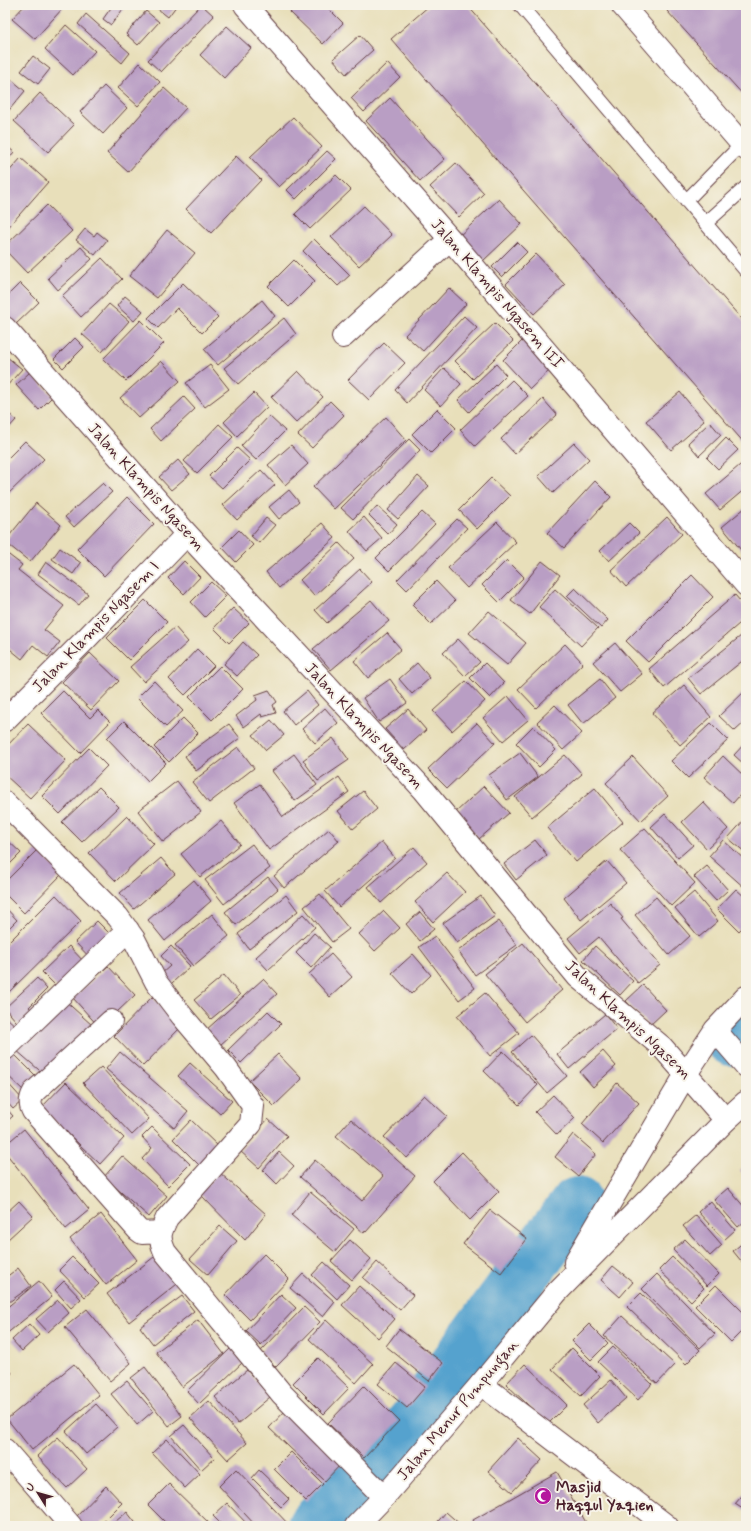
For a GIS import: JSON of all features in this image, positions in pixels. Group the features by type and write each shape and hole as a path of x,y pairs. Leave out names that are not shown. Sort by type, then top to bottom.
{"street":[{"name":"Jalan Klampis Ngasem III","path":"245,5 450,239 746,585"},
{"path":"622,5 744,147"},
{"path":"343,337 450,239"},
{"name":"Jalan Klampis Ngasem","path":"5,328 187,534 424,790 578,977 662,1047 726,1120"},
{"name":"Jalan Klampis Ngasem I","path":"5,720 84,641 187,534"},
{"path":"5,803 118,917 134,940 156,982 182,1016 226,1068 253,1106 251,1124 167,1218 160,1232 160,1240 165,1252 282,1394 377,1490"},
{"path":"5,1049 128,930"},
{"name":"Jalan Menur Pumpungan","path":"557,1292 686,1074 715,1030 746,997"},
{"path":"111,1021 34,1092 30,1099 30,1106 138,1230 142,1233 160,1232"},
{"path":"715,1030 746,1066"},
{"name":"Jalan Menur Pumpungan","path":"356,1526 377,1490 481,1384 557,1292 726,1120 746,1102"},
{"path":"481,1384 667,1526"},
{"path":"5,1450 71,1526"}],"lane":[{"path":"520,5 746,271"},
{"path":"686,200 744,147"},
{"path":"706,224 746,187"}],"building":[{"path":"25,5 59,5 63,8 35,39 12,19"},
{"path":"113,5 126,5 111,25 103,19"},
{"path":"153,5 177,5 168,17"},
{"path":"201,5 214,16 161,72 148,60"},
{"path":"297,5 325,5 343,23 323,44 290,12"},
{"path":"430,5 467,5 746,324 746,445 391,39"},
{"path":"674,5 746,5 746,98 667,11"},
{"path":"146,11 159,22 138,45 126,34"},
{"path":"86,14 130,53 122,63 78,24"},
{"path":"66,25 95,51 73,75 45,49"},
{"path":"227,26 251,48 224,78 200,55"},
{"path":"360,35 373,50 346,74 333,59"},
{"path":"33,56 50,69 38,84 21,71"},
{"path":"140,63 160,82 138,106 118,88"},
{"path":"387,63 400,77 364,112 351,98"},
{"path":"12,80 25,91 5,115 5,89"},
{"path":"104,86 127,108 103,134 80,112"},
{"path":"164,88 186,108 128,172 107,153"},
{"path":"40,93 74,125 48,152 14,121"},
{"path":"390,98 445,159 420,181 366,121"},
{"path":"293,117 322,147 279,187 250,157"},
{"path":"5,145 14,152 5,163"},
{"path":"327,151 336,159 296,199 287,190"},
{"path":"236,156 261,180 211,233 186,209"},
{"path":"21,158 48,182 5,231 5,176"},
{"path":"456,163 484,193 459,217 430,187"},
{"path":"336,175 351,190 310,229 295,214"},
{"path":"499,199 522,224 483,261 459,236"},
{"path":"47,205 72,231 27,273 5,250 5,246"},
{"path":"364,206 392,235 359,266 331,237"},
{"path":"85,229 94,236 97,232 107,240 95,255 76,240"},
{"path":"167,230 195,253 157,298 129,276"},
{"path":"314,239 350,275 338,286 303,251"},
{"path":"517,242 527,252 502,277 492,267"},
{"path":"81,247 92,259 58,290 48,278"},
{"path":"536,254 565,285 534,314 506,284"},
{"path":"102,258 122,279 81,317 62,296"},
{"path":"294,260 315,281 289,307 268,286"},
{"path":"20,283 39,302 15,325 5,314 5,298"},
{"path":"183,283 218,317 202,333 177,308 158,328 148,318"},
{"path":"449,288 466,304 423,351 405,335"},
{"path":"125,296 143,311 134,321 117,306"},
{"path":"262,300 275,316 218,365 204,349"},
{"path":"109,304 129,321 102,352 82,334"},
{"path":"464,316 477,328 407,403 395,390"},
{"path":"284,318 296,334 238,384 224,368"},
{"path":"141,320 164,343 126,381 103,359"},
{"path":"495,323 513,341 473,379 455,361"},
{"path":"75,338 84,347 63,368 54,359"},
{"path":"523,340 551,369 530,389 503,360"},
{"path":"384,343 405,363 369,400 348,380"},
{"path":"7,357 22,369 5,388 5,358"},
{"path":"161,361 180,381 139,418 120,398"},
{"path":"496,364 506,375 469,412 458,400"},
{"path":"210,365 229,389 205,407 186,383"},
{"path":"444,368 461,384 441,406 424,390"},
{"path":"298,371 323,397 296,423 271,397"},
{"path":"30,372 53,396 39,410 16,385"},
{"path":"512,380 528,396 475,446 460,430"},
{"path":"680,392 704,421 671,450 646,421"},
{"path":"254,393 267,407 237,436 224,422"},
{"path":"184,397 195,409 161,441 150,429"},
{"path":"543,399 557,415 515,454 501,439"},
{"path":"330,401 344,415 312,448 298,435"},
{"path":"437,409 456,428 431,453 412,434"},
{"path":"5,410 16,420 5,432"},
{"path":"269,416 285,431 256,460 241,446"},
{"path":"386,417 406,440 334,509 313,487"},
{"path":"710,422 721,435 699,456 688,443"},
{"path":"219,424 233,437 197,473 184,461"},
{"path":"726,438 738,450 718,469 707,458"},
{"path":"409,439 420,450 353,519 341,508"},
{"path":"25,441 44,459 5,497 5,461"},
{"path":"574,443 589,459 553,493 538,476"},
{"path":"291,445 308,464 285,485 268,465"},
{"path":"237,448 250,460 222,488 209,476"},
{"path":"178,460 190,474 171,490 159,477"},
{"path":"746,460 746,488 720,510 706,494"},
{"path":"261,470 275,485 237,520 223,505"},
{"path":"418,476 429,486 398,519 388,510"},
{"path":"491,478 510,496 477,529 459,510"},
{"path":"595,481 611,497 564,548 547,533"},
{"path":"103,483 112,492 74,527 65,517"},
{"path":"289,490 299,502 279,519 269,507"},
{"path":"127,497 154,524 104,576 77,549"},
{"path":"36,503 61,525 30,562 5,541"},
{"path":"377,506 397,524 388,534 369,515"},
{"path":"746,507 746,556 722,527"},
{"path":"422,512 435,524 389,571 376,558"},
{"path":"364,517 382,538 367,551 349,531"},
{"path":"667,517 682,534 626,587 611,570"},
{"path":"266,518 275,525 259,543 251,536"},
{"path":"457,519 467,528 407,590 397,580"},
{"path":"497,522 516,542 467,588 448,568"},
{"path":"322,523 335,538 279,588 266,572"},
{"path":"629,523 639,533 609,561 600,551"},
{"path":"239,530 253,545 236,562 222,547"},
{"path":"339,543 354,559 314,596 300,580"},
{"path":"60,548 81,563 73,574 52,559"},
{"path":"5,552 22,565 18,570 64,606 44,630 60,642 48,657 33,645 22,659 5,645"},
{"path":"507,560 524,577 499,602 482,585"},
{"path":"184,561 200,577 184,594 168,578"},
{"path":"542,561 560,575 530,614 511,600"},
{"path":"46,562 88,594 79,605 38,574"},
{"path":"360,569 372,582 327,623 315,610"},
{"path":"692,575 713,597 648,662 626,641"},
{"path":"436,581 455,601 431,624 412,605"},
{"path":"211,582 226,596 205,617 191,602"},
{"path":"575,588 608,620 601,628 567,596"},
{"path":"555,589 598,628 581,646 539,607"},
{"path":"735,595 746,608 746,618 664,688 649,669"},
{"path":"145,600 167,622 129,660 107,638"},
{"path":"371,600 389,621 331,670 313,649"},
{"path":"233,608 249,623 229,643 214,628"},
{"path":"489,611 526,643 507,665 469,633"},
{"path":"175,627 188,642 144,682 130,667"},
{"path":"746,632 746,658 701,694 688,678"},
{"path":"387,633 401,649 368,678 354,661"},
{"path":"458,639 480,662 465,676 443,653"},
{"path":"243,642 257,655 237,676 224,664"},
{"path":"615,643 642,674 620,692 593,662"},
{"path":"565,644 583,663 536,708 518,689"},
{"path":"197,649 214,666 185,695 169,679"},
{"path":"90,653 119,681 91,710 62,682"},
{"path":"417,663 430,678 412,694 399,679"},
{"path":"485,663 504,683 490,698 470,678"},
{"path":"220,666 243,689 212,720 189,697"},
{"path":"390,679 407,703 379,722 363,698"},
{"path":"600,679 615,698 583,724 568,705"},
{"path":"154,681 183,711 166,727 137,698"},
{"path":"466,681 485,701 452,731 433,711"},
{"path":"684,685 711,717 680,745 652,713"},
{"path":"269,690 277,702 273,705 276,713 262,717 261,714 244,727 236,716 257,700 255,695"},
{"path":"746,690 746,721 735,731 719,716"},
{"path":"63,691 90,718 98,710 110,722 80,753 41,713"},
{"path":"307,691 318,705 294,725 283,711"},
{"path":"508,696 528,720 503,741 483,718"},
{"path":"555,705 582,733 563,750 537,722"},
{"path":"325,708 338,723 315,743 302,729"},
{"path":"408,709 426,730 404,750 385,729"},
{"path":"183,718 198,733 169,762 154,747"},
{"path":"271,720 284,735 266,750 253,735"},
{"path":"124,721 166,763 148,781 107,738"},
{"path":"477,723 495,743 447,788 428,769"},
{"path":"711,723 728,740 688,778 671,761"},
{"path":"28,724 66,760 30,798 5,775 5,748"},
{"path":"229,724 240,738 196,771 185,756"},
{"path":"533,726 556,750 539,767 516,743"},
{"path":"333,738 349,760 318,781 303,760"},
{"path":"746,742 746,766 734,755"},
{"path":"238,747 254,768 209,803 192,782"},
{"path":"89,748 107,766 60,814 42,796"},
{"path":"520,753 538,777 507,800 489,775"},
{"path":"294,754 317,785 295,801 272,771"},
{"path":"565,755 582,774 532,817 515,797"},
{"path":"723,756 746,778 746,788 733,803 704,777"},
{"path":"633,757 668,796 641,821 606,783"},
{"path":"339,777 349,792 269,850 234,803 260,784 283,817"},
{"path":"177,781 201,812 163,842 138,811"},
{"path":"484,786 509,813 479,839 455,813"},
{"path":"99,787 119,807 82,842 62,822"},
{"path":"595,788 623,822 576,862 547,828"},
{"path":"363,791 377,809 353,829 338,811"},
{"path":"703,802 728,829 707,849 682,822"},
{"path":"665,814 693,845 678,858 651,827"},
{"path":"127,816 154,844 116,881 89,853"},
{"path":"746,818 746,853 728,838"},
{"path":"221,821 240,844 200,877 181,854"},
{"path":"645,828 695,883 671,906 620,850"},
{"path":"329,829 339,841 284,888 274,876"},
{"path":"5,838 21,853 5,869"},
{"path":"535,840 547,855 516,880 504,864"},
{"path":"723,840 746,861 746,889 709,856"},
{"path":"382,842 395,858 339,907 325,891"},
{"path":"252,844 270,868 224,904 205,880"},
{"path":"414,847 427,862 381,903 368,887"},
{"path":"37,850 62,874 24,913 5,894 5,882"},
{"path":"161,858 175,874 134,909 120,893"},
{"path":"607,861 626,883 581,920 564,898"},
{"path":"707,866 728,890 716,901 694,877"},
{"path":"447,873 465,892 433,922 415,902"},
{"path":"268,877 278,889 236,925 225,912"},
{"path":"194,880 211,901 165,941 148,920"},
{"path":"736,889 746,898 746,924 739,931 717,909"},
{"path":"694,892 718,921 699,937 675,908"},
{"path":"320,894 349,929 332,942 304,907"},
{"path":"56,895 81,921 5,996 5,946"},
{"path":"286,895 298,911 249,949 238,934"},
{"path":"481,896 495,916 457,943 443,923"},
{"path":"656,897 690,936 669,955 635,915"},
{"path":"610,903 623,918 621,919 660,965 638,983 599,937 580,953 568,938"},
{"path":"5,907 17,920 5,932"},
{"path":"384,911 400,928 375,951 359,934"},
{"path":"420,912 434,929 420,941 406,924"},
{"path":"212,914 229,936 193,966 175,945"},
{"path":"303,914 315,927 268,970 256,957"},
{"path":"97,921 115,939 93,961 75,942"},
{"path":"499,921 517,945 475,975 458,951"},
{"path":"314,933 330,947 311,968 296,953"},
{"path":"435,936 475,988 459,1000 419,947"},
{"path":"523,943 562,990 525,1022 485,974"},
{"path":"69,946 86,964 59,989 42,972"},
{"path":"171,946 190,966 171,984 161,974 170,966 161,956"},
{"path":"595,946 633,981 620,995 583,960"},
{"path":"331,954 352,977 330,997 309,974"},
{"path":"413,954 431,975 411,994 392,973"},
{"path":"108,966 135,995 100,1028 73,998"},
{"path":"224,975 240,995 211,1019 194,1000"},
{"path":"37,978 47,989 29,1007 35,1014 21,1027 5,1008"},
{"path":"263,979 277,994 220,1045 206,1030"},
{"path":"643,985 666,1010 649,1026 626,1001"},
{"path":"485,993 519,1033 490,1056 457,1016"},
{"path":"152,997 181,1027 143,1066 114,1036"},
{"path":"62,998 92,1025 46,1076 16,1050"},
{"path":"268,1011 281,1024 241,1063 228,1050"},
{"path":"605,1014 617,1029 569,1069 557,1054"},
{"path":"5,1016 20,1030 5,1045"},
{"path":"531,1035 567,1076 547,1093 512,1052"},
{"path":"11,1051 37,1077 24,1091 5,1073 5,1057"},
{"path":"503,1051 538,1085 519,1105 484,1071"},
{"path":"603,1051 616,1066 593,1087 580,1072"},
{"path":"120,1052 188,1111 174,1128 106,1069"},
{"path":"278,1054 302,1079 274,1106 249,1081"},
{"path":"190,1063 232,1101 220,1114 178,1076"},
{"path":"101,1067 149,1119 132,1135 83,1083"},
{"path":"5,1080 23,1100 13,1109 5,1100"},
{"path":"66,1082 124,1138 100,1164 41,1108"},
{"path":"617,1083 639,1103 603,1143 582,1124"},
{"path":"424,1095 447,1116 407,1158 384,1137"},
{"path":"553,1095 575,1118 557,1135 535,1112"},
{"path":"5,1107 13,1116 5,1123"},
{"path":"268,1119 287,1136 259,1168 240,1151"},
{"path":"351,1119 415,1176 364,1233 300,1177 315,1160 362,1201 383,1176 336,1136"},
{"path":"191,1120 220,1148 201,1167 173,1139"},
{"path":"152,1127 190,1164 168,1186 142,1159 152,1148 142,1137"},
{"path":"24,1129 89,1210 66,1229 5,1152 5,1145"},
{"path":"573,1134 596,1154 578,1176 555,1157"},
{"path":"279,1152 294,1166 277,1184 263,1170"},
{"path":"462,1152 499,1191 470,1220 433,1181"},
{"path":"122,1156 167,1196 149,1217 104,1177"},
{"path":"746,1165 746,1178 740,1170"},
{"path":"219,1172 266,1214 245,1240 199,1193"},
{"path":"728,1188 746,1209 746,1220 738,1227 714,1200"},
{"path":"310,1192 354,1229 335,1252 291,1215"},
{"path":"19,1201 33,1216 7,1240 5,1239 5,1214"},
{"path":"710,1201 735,1230 724,1240 698,1212"},
{"path":"490,1210 527,1239 501,1273 463,1244"},
{"path":"101,1214 137,1260 106,1285 70,1239"},
{"path":"696,1215 722,1245 710,1256 683,1226"},
{"path":"220,1226 237,1241 208,1275 190,1259"},
{"path":"685,1239 719,1274 707,1286 673,1250"},
{"path":"350,1240 371,1259 352,1280 331,1261"},
{"path":"746,1240 746,1267 733,1251"},
{"path":"159,1253 181,1281 129,1322 107,1294"},
{"path":"264,1254 289,1279 250,1320 225,1295"},
{"path":"72,1257 99,1284 85,1297 59,1270"},
{"path":"672,1257 704,1288 691,1301 659,1270"},
{"path":"324,1262 349,1285 337,1299 312,1275"},
{"path":"377,1262 413,1295 400,1310 363,1278"},
{"path":"613,1266 633,1282 620,1297 601,1280"},
{"path":"18,1268 31,1286 5,1305 5,1278"},
{"path":"303,1274 335,1302 323,1317 290,1288"},
{"path":"657,1274 715,1334 700,1348 642,1289"},
{"path":"39,1281 52,1297 5,1335 5,1309"},
{"path":"64,1281 81,1299 71,1308 55,1290"},
{"path":"716,1285 746,1315 746,1327 731,1342 695,1306"},
{"path":"359,1286 395,1319 378,1338 342,1305"},
{"path":"641,1293 700,1350 686,1364 627,1307"},
{"path":"281,1294 296,1308 261,1345 246,1331"},
{"path":"182,1296 194,1311 153,1344 140,1327"},
{"path":"58,1300 69,1313 48,1332 36,1319"},
{"path":"304,1307 320,1322 276,1367 260,1352"},
{"path":"87,1309 131,1363 110,1381 65,1327"},
{"path":"622,1316 675,1365 657,1384 604,1336"},
{"path":"198,1320 224,1354 182,1387 156,1352"},
{"path":"326,1320 373,1364 356,1383 309,1339"},
{"path":"29,1324 39,1335 22,1351 12,1340"},
{"path":"589,1324 608,1343 591,1360 572,1341"},
{"path":"399,1329 443,1363 429,1381 386,1346"},
{"path":"613,1347 652,1384 638,1400 598,1362"},
{"path":"231,1348 244,1361 199,1404 187,1391"},
{"path":"572,1348 600,1376 581,1396 552,1369"},
{"path":"318,1358 349,1388 324,1414 293,1383"},
{"path":"396,1363 425,1387 407,1408 378,1384"},
{"path":"74,1364 99,1395 32,1450 7,1419"},
{"path":"525,1364 567,1405 548,1424 506,1384"},
{"path":"5,1365 12,1373 5,1379"},
{"path":"145,1367 182,1416 169,1426 131,1378"},
{"path":"247,1370 270,1397 238,1424 215,1397"},
{"path":"611,1380 626,1398 598,1423 583,1405"},
{"path":"127,1381 153,1411 137,1425 111,1394"},
{"path":"364,1386 399,1421 364,1458 328,1423"},
{"path":"209,1401 247,1443 228,1460 190,1418"},
{"path":"96,1404 117,1427 86,1454 66,1431"},
{"path":"286,1410 342,1463 325,1481 269,1428"},
{"path":"184,1425 214,1458 201,1470 171,1436"},
{"path":"58,1437 87,1469 67,1488 37,1456"},
{"path":"518,1438 542,1460 512,1492 488,1471"},
{"path":"167,1439 200,1474 185,1488 152,1453"},
{"path":"291,1452 323,1484 306,1501 274,1469"},
{"path":"236,1469 290,1526 256,1526 219,1486"},
{"path":"259,1470 289,1499 281,1507 252,1478"},
{"name":"Masjid Haqqul Yaqien","path":"557,1472 588,1526 476,1526 473,1520"},
{"path":"169,1484 211,1525 210,1526 169,1526 148,1505"},
{"path":"106,1486 122,1503 99,1526 83,1526 75,1518"},
{"path":"746,1491 746,1511 735,1504"},
{"path":"227,1503 249,1526 223,1526 213,1516"},
{"path":"127,1512 138,1526 110,1526"},
{"path":"446,1512 462,1526 434,1526"}],"waterway":[{"path":"731,1039 746,1024"},
{"path":"314,1526 365,1478 415,1421 523,1274 577,1204"}],"place":[{"name":"Masjid Haqqul Yaqien","path":"543,1496"}]}
